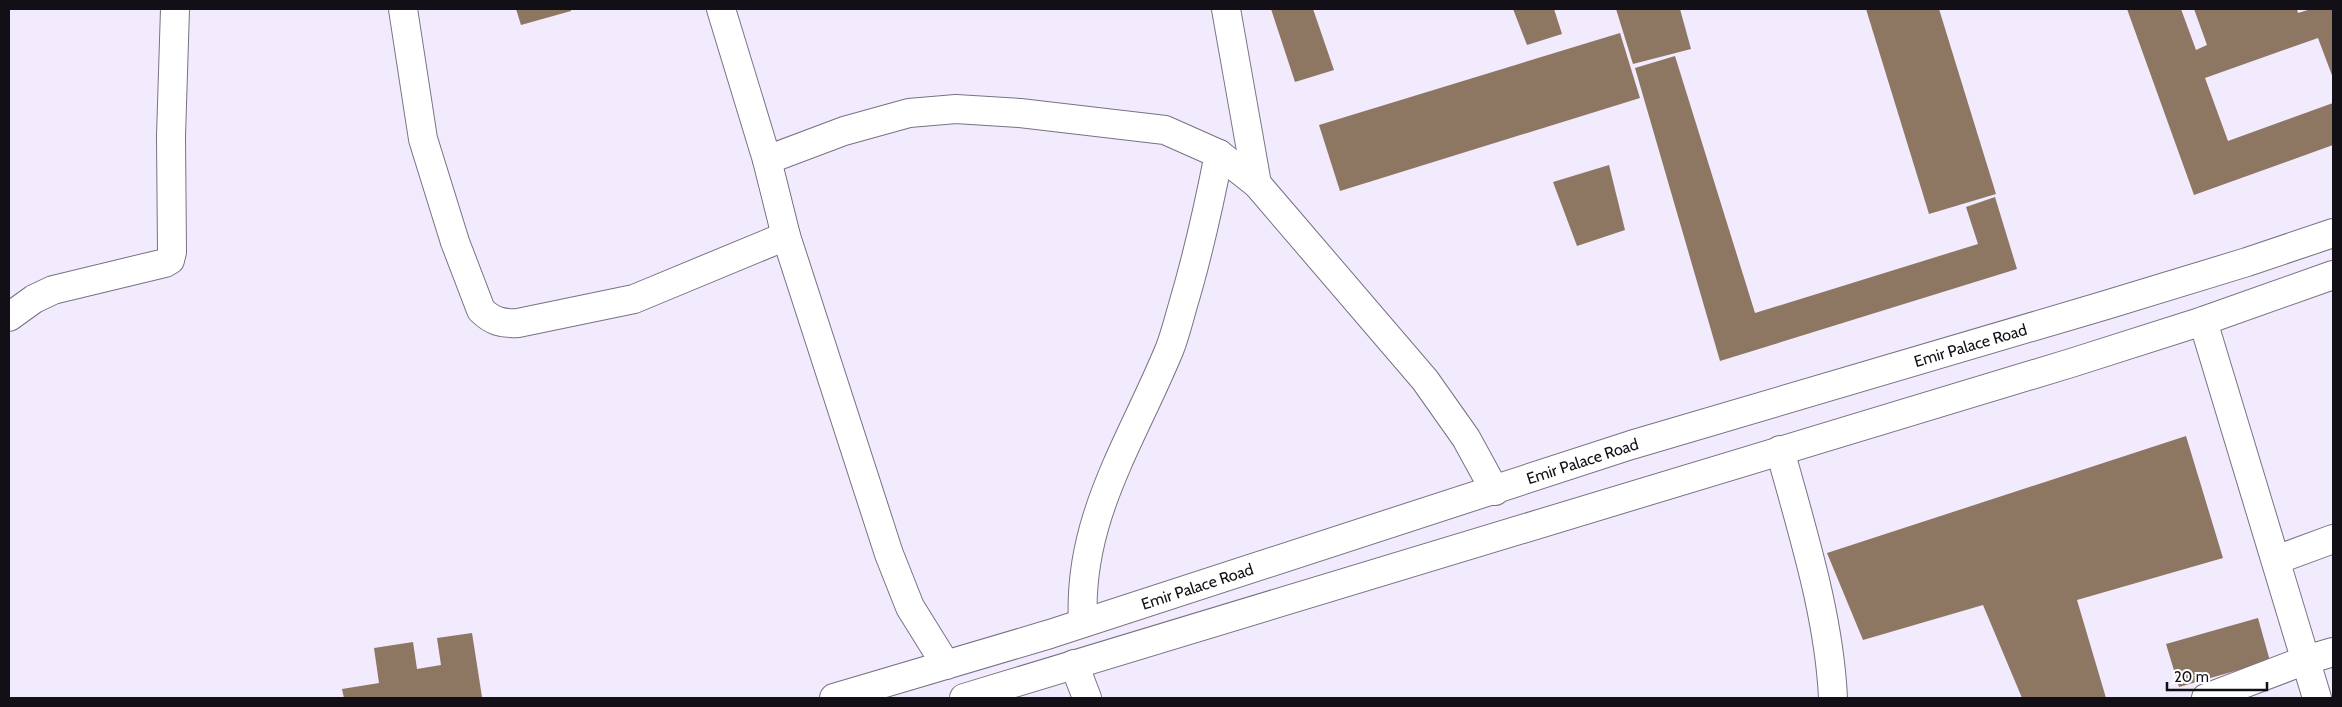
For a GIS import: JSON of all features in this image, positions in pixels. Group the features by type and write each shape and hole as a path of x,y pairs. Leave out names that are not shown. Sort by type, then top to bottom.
{"street":[{"path":"9,317 34,299 53,290 116,276 170,260 172,252 171,136 175,9"},
{"path":"403,9 423,139 455,242 481,310 489,318 504,324 518,323 634,299 786,236"},
{"path":"721,9 767,160 786,236 888,554 910,607 946,665"},
{"path":"1226,9 1257,184"},
{"path":"767,160 844,131 900,116 956,109 1020,113 1165,130 1219,154 1257,184 1424,380 1466,438 1495,491"},
{"path":"1083,623 1083,588 1092,530 1101,498 1170,347 1197,259 1219,154"},
{"name":"Emir Palace Road","path":"834,698 1083,623 1318,546 1495,491 1631,445 2106,305 2247,262 2333,233"},
{"path":"964,698 2203,321 2333,275"},
{"path":"2203,321 2316,698"},
{"path":"1780,450 1817,588 1832,671 1833,698"},
{"path":"2276,560 2333,539"},
{"path":"2206,698 2306,660 2333,652"},
{"path":"1074,664 1087,698"}],"building":[{"path":"516,9 571,9 571,11 521,25"},
{"path":"1271,9 1313,9 1334,70 1295,82"},
{"path":"1513,9 1554,9 1562,34 1527,45"},
{"path":"1616,9 1680,9 1691,49 1633,64"},
{"path":"1866,9 1939,9 1996,194 1929,214"},
{"path":"2127,9 2181,9 2196,50 2207,45 2194,9 2297,9 2298,13 2311,9 2333,9 2333,78 2318,38 2205,78 2228,141 2333,103 2333,145 2194,195"},
{"path":"1620,33 1640,98 1340,191 1319,125"},
{"path":"1675,56 1755,313 1978,244 1966,207 1995,197 2017,269 1720,361 1635,68"},
{"path":"1609,165 1625,230 1577,246 1553,182"},
{"path":"2186,436 2223,558 2077,600 2106,698 2022,698 1983,605 1863,640 1827,553"},
{"path":"2258,618 2270,661 2179,687 2166,644"},
{"path":"472,633 482,697 344,698 342,689 379,683 374,648 413,642 417,669 441,665 437,638"}]}
